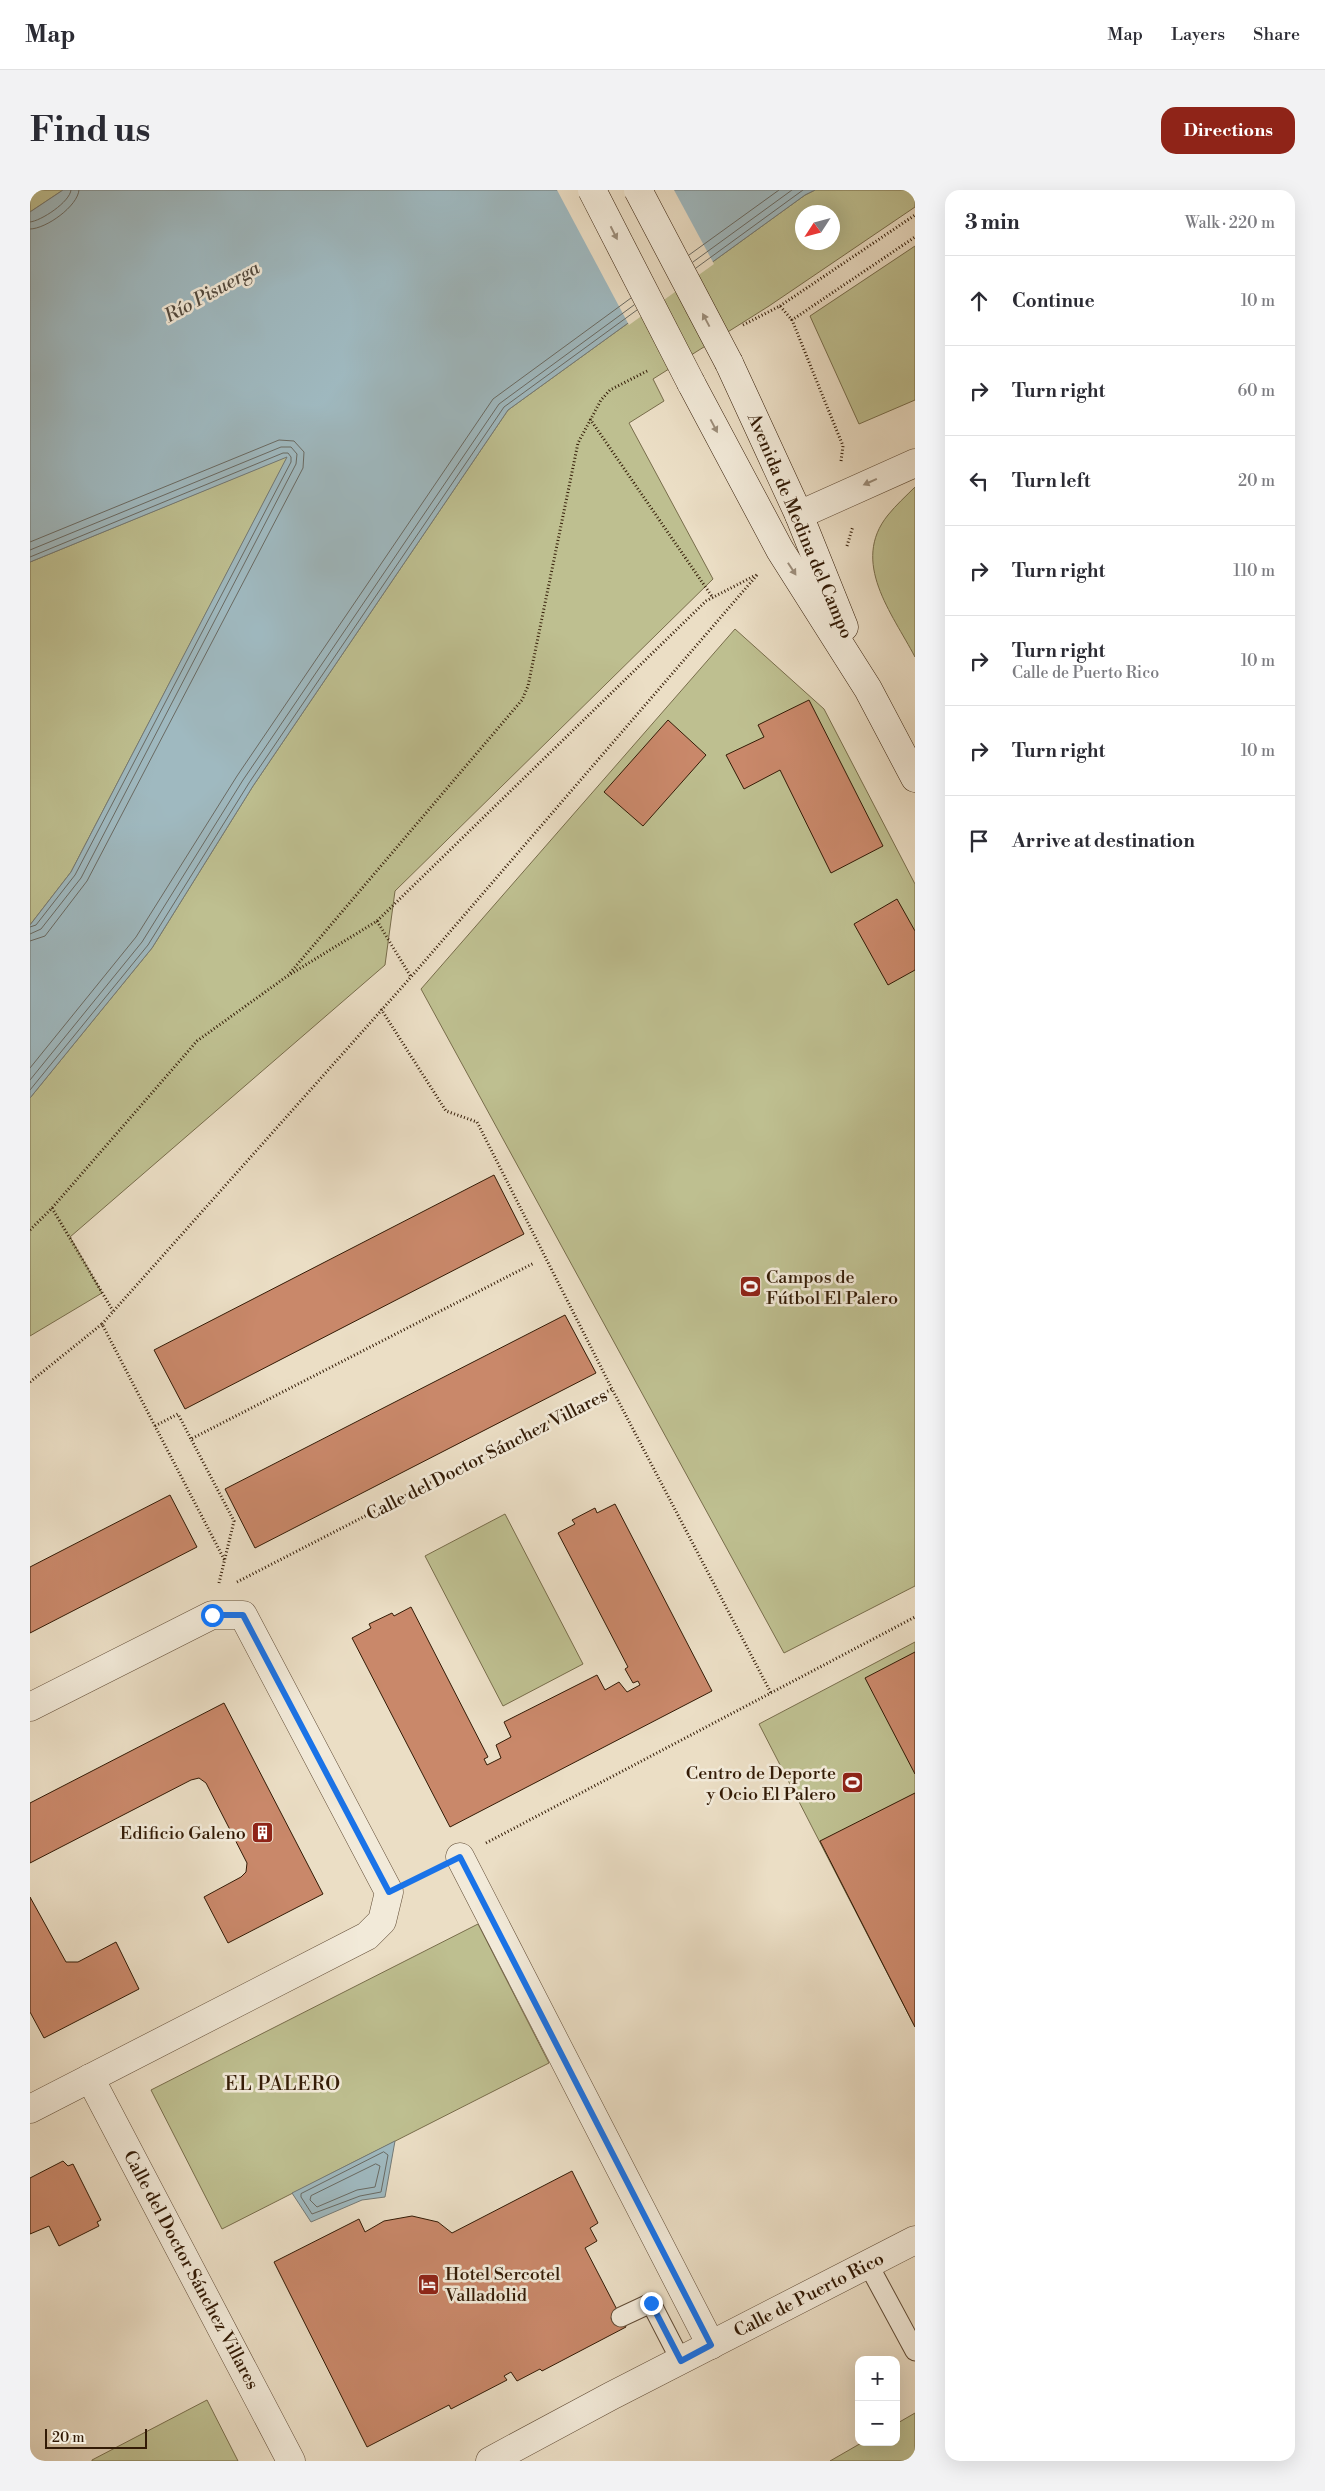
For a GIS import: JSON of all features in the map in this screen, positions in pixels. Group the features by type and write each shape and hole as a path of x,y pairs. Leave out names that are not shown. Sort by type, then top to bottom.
{"street":[{"name":"Avenida de Medina del Campo","path":"592,190 691,383 780,550 868,689 915,778"},
{"name":"Avenida de Medina del Campo","path":"638,190 729,363 799,515 868,689"},
{"path":"799,515 915,463"},
{"path":"30,1707 212,1615 243,1615 389,1892 382,1921 367,1936 30,2109"},
{"path":"460,1857 711,2345"},
{"name":"Calle del Doctor Sánchez Villares","path":"90,2078 291,2461"},
{"name":"Calle de Puerto Rico","path":"490,2461 915,2240"}],"lane":[{"path":"868,2264 915,2351"},
{"path":"621,2317 651,2303 681,2361"}],"path":[{"path":"736,328 780,306 915,215"},
{"path":"792,320 915,238"},
{"path":"780,306 792,320 843,446"},
{"path":"286,977 522,700 528,686 578,443 601,400 610,390 657,366"},
{"path":"590,419 713,598"},
{"path":"30,1230 52,1208 196,1041 286,977 377,921 706,601 759,574 410,976 102,1324 30,1382"},
{"path":"377,921 410,976"},
{"path":"381,1009 446,1111 477,1122 612,1389"},
{"path":"52,1208 113,1311"},
{"path":"191,1439 534,1263"},
{"path":"102,1324 225,1561 234,1521 178,1414 155,1426"},
{"name":"Calle del Doctor Sánchez Villares","path":"235,1583 612,1389 771,1693"},
{"path":"389,1892 460,1857 915,1618"}],"green space":[{"path":"30,190 63,190 30,212"},
{"path":"815,190 915,190 915,207 769,306 653,379 664,401 629,423 713,579 395,891 385,965 70,1237 102,1293 30,1336 30,1098 152,948 253,786 508,410 805,195"},
{"path":"915,246 915,400 859,424 810,316"},
{"path":"288,456 71,872 30,925 30,562"},
{"path":"915,487 915,657 886,605 874,569 873,551 877,533 888,515"},
{"name":"Campos de Fútbol El Palero","path":"735,629 824,709 915,884 915,1586 784,1653 421,989"},
{"path":"505,1514 583,1664 503,1706 425,1556"},
{"name":"Centro de Deporte y Ocio El Palero","path":"915,1642 915,2027 759,1724"},
{"path":"478,1924 549,2063 222,2229 151,2090"},
{"path":"207,2400 238,2461 92,2461 92,2460"},
{"path":"915,2413 915,2461 830,2461 856,2446 900,2446 900,2422"}],"water":[{"name":"Río Pisuerga","path":"63,190 815,190 805,195 508,410 253,786 152,948 30,1098 30,925 71,872 287,457 30,562 30,212"},
{"path":"395,2141 385,2197 362,2200 311,2222 292,2193"}],"pier":[{"path":"557,190 674,190 714,264 629,325"}],"building":[{"path":"809,700 883,846 831,873 780,770 744,789 726,755 764,737 758,725"},
{"path":"668,720 706,755 643,826 604,792"},
{"path":"897,899 915,931 915,970 888,985 854,924"},
{"path":"494,1175 524,1234 185,1409 154,1350"},
{"path":"565,1315 596,1373 255,1548 225,1489"},
{"path":"170,1495 197,1547 30,1633 30,1567"},
{"path":"615,1504 712,1691 450,1827 352,1638 371,1628 369,1624 392,1613 394,1616 411,1607 488,1757 484,1759 487,1765 501,1758 496,1745 511,1737 504,1722 597,1675 605,1690 619,1682 627,1692 640,1685 638,1681 633,1683 625,1669 628,1667 558,1533 575,1524 572,1520 595,1508 597,1513"},
{"path":"915,1652 915,1774 865,1678"},
{"name":"Edificio Galeno","path":"224,1703 323,1894 228,1943 204,1897 241,1877 246,1872 247,1863 206,1783 199,1778 191,1780 30,1863 30,1803"},
{"path":"915,1793 915,2027 820,1841"},
{"path":"30,1897 66,1962 78,1962 116,1942 139,1989 44,2038 30,2012"},
{"path":"63,2161 68,2166 73,2164 101,2220 97,2222 99,2226 59,2246 49,2226 30,2234 30,2178"},
{"path":"572,2171 598,2223 590,2228 597,2241 585,2248 626,2327 542,2371 540,2369 517,2381 511,2372 504,2376 507,2380 451,2409 449,2405 367,2447 274,2262 359,2219 365,2232 384,2221 412,2216 438,2222 452,2233"}],"place":[{"name":"Campos de Fútbol El Palero","path":"750,1287"},
{"name":"Centro de Deporte y Ocio El Palero","path":"852,1783"},
{"name":"Edificio Galeno","path":"262,1833"},
{"name":"Hotel Sercotel Valladolid","path":"429,2284"}],"district":[{"name":"EL PALERO","path":"283,2084"}],"route":[{"path":"212,1615 243,1615 389,1892 460,1857 711,2345 681,2361 651,2303"}]}
